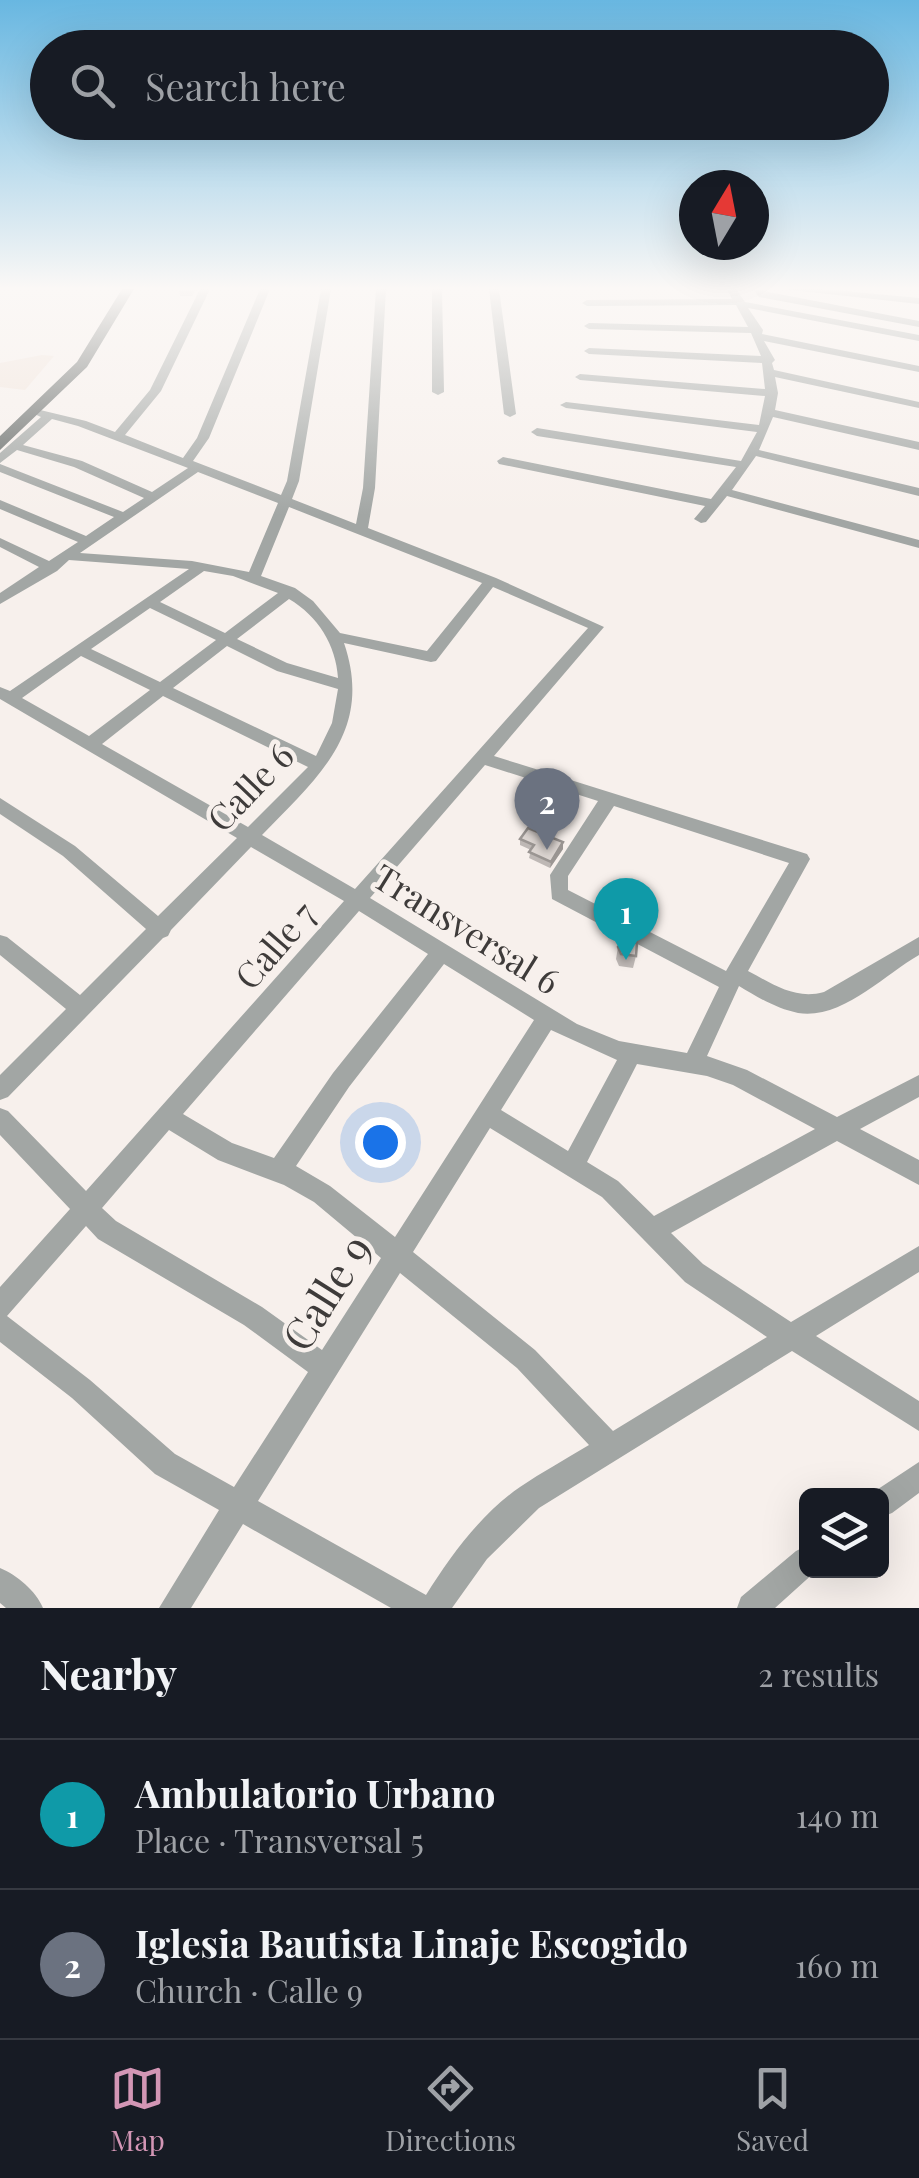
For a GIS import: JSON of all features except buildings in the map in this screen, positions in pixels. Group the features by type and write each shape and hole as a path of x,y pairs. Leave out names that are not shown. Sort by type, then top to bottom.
{"main road":[{"path":"0,432 68,364"},
{"path":"7,446 43,414 82,364"}],"street":[{"path":"117,437 155,391 168,364"},
{"path":"0,600 90,542 191,466 234,364"},
{"path":"253,579 284,503 304,427 314,364"},
{"path":"361,532 368,488 376,364"},
{"path":"438,364 438,392"},
{"path":"504,364 510,414"},
{"path":"747,364 771,366 919,405"},
{"path":"893,364 919,370"},
{"path":"701,520 749,459 763,429 772,393 771,366"},
{"path":"580,377 772,393"},
{"path":"566,404 763,429"},
{"path":"768,412 919,446"},
{"path":"43,414 117,437 491,582 432,657 337,638 320,610 290,591 253,579 198,568 70,556"},
{"path":"537,432 749,459 919,492"},
{"path":"0,459 7,446 67,460 153,497"},
{"path":"503,461 720,498 919,544"},
{"path":"0,468 125,517"},
{"path":"0,504 90,542"},
{"path":"0,542 52,568"},
{"path":"5,695 80,650 198,568"},
{"name":"Calle 7","path":"0,1306 596,627 491,582"},
{"path":"90,744 290,591"},
{"path":"149,602 296,673 346,686"},
{"name":"Calle 6","path":"0,1090 319,765 336,738 346,686 337,638"},
{"path":"80,650 319,765"},
{"name":"Transversal 6","path":"5,695 359,901 546,1018 630,1055 692,1064 739,1077 919,1172"},
{"path":"482,758 801,859 733,978 692,1064"},
{"path":"610,798 564,866 557,889 574,906 733,978 811,1006 836,998 890,959 919,945"},
{"path":"4,813 69,851 160,930"},
{"path":"0,943 82,1010"},
{"path":"278,1172 341,1080 441,953"},
{"name":"Calle 9","path":"174,1608 240,1509 546,1018"},
{"path":"573,1165 630,1055"},
{"path":"654,1229 919,1085"},
{"path":"488,1115 610,1189 706,1282 919,1417"},
{"path":"168,1117 246,1162 278,1172 322,1194 526,1360 609,1447"},
{"path":"0,1119 124,1242 253,1316 327,1369"},
{"path":"435,1608 464,1559 487,1532 530,1498 919,1258"},
{"path":"0,1326 81,1389 165,1464 420,1608"},
{"path":"889,1498 919,1476"},
{"path":"752,1608 799,1567"}],"shaded area":[{"path":"0,364 47,364 25,390 0,387"}],"place":[{"name":"Iglesia Bautista Linaje Escogido","path":"547,850"},
{"name":"Ambulatorio Urbano","path":"626,960"}]}
